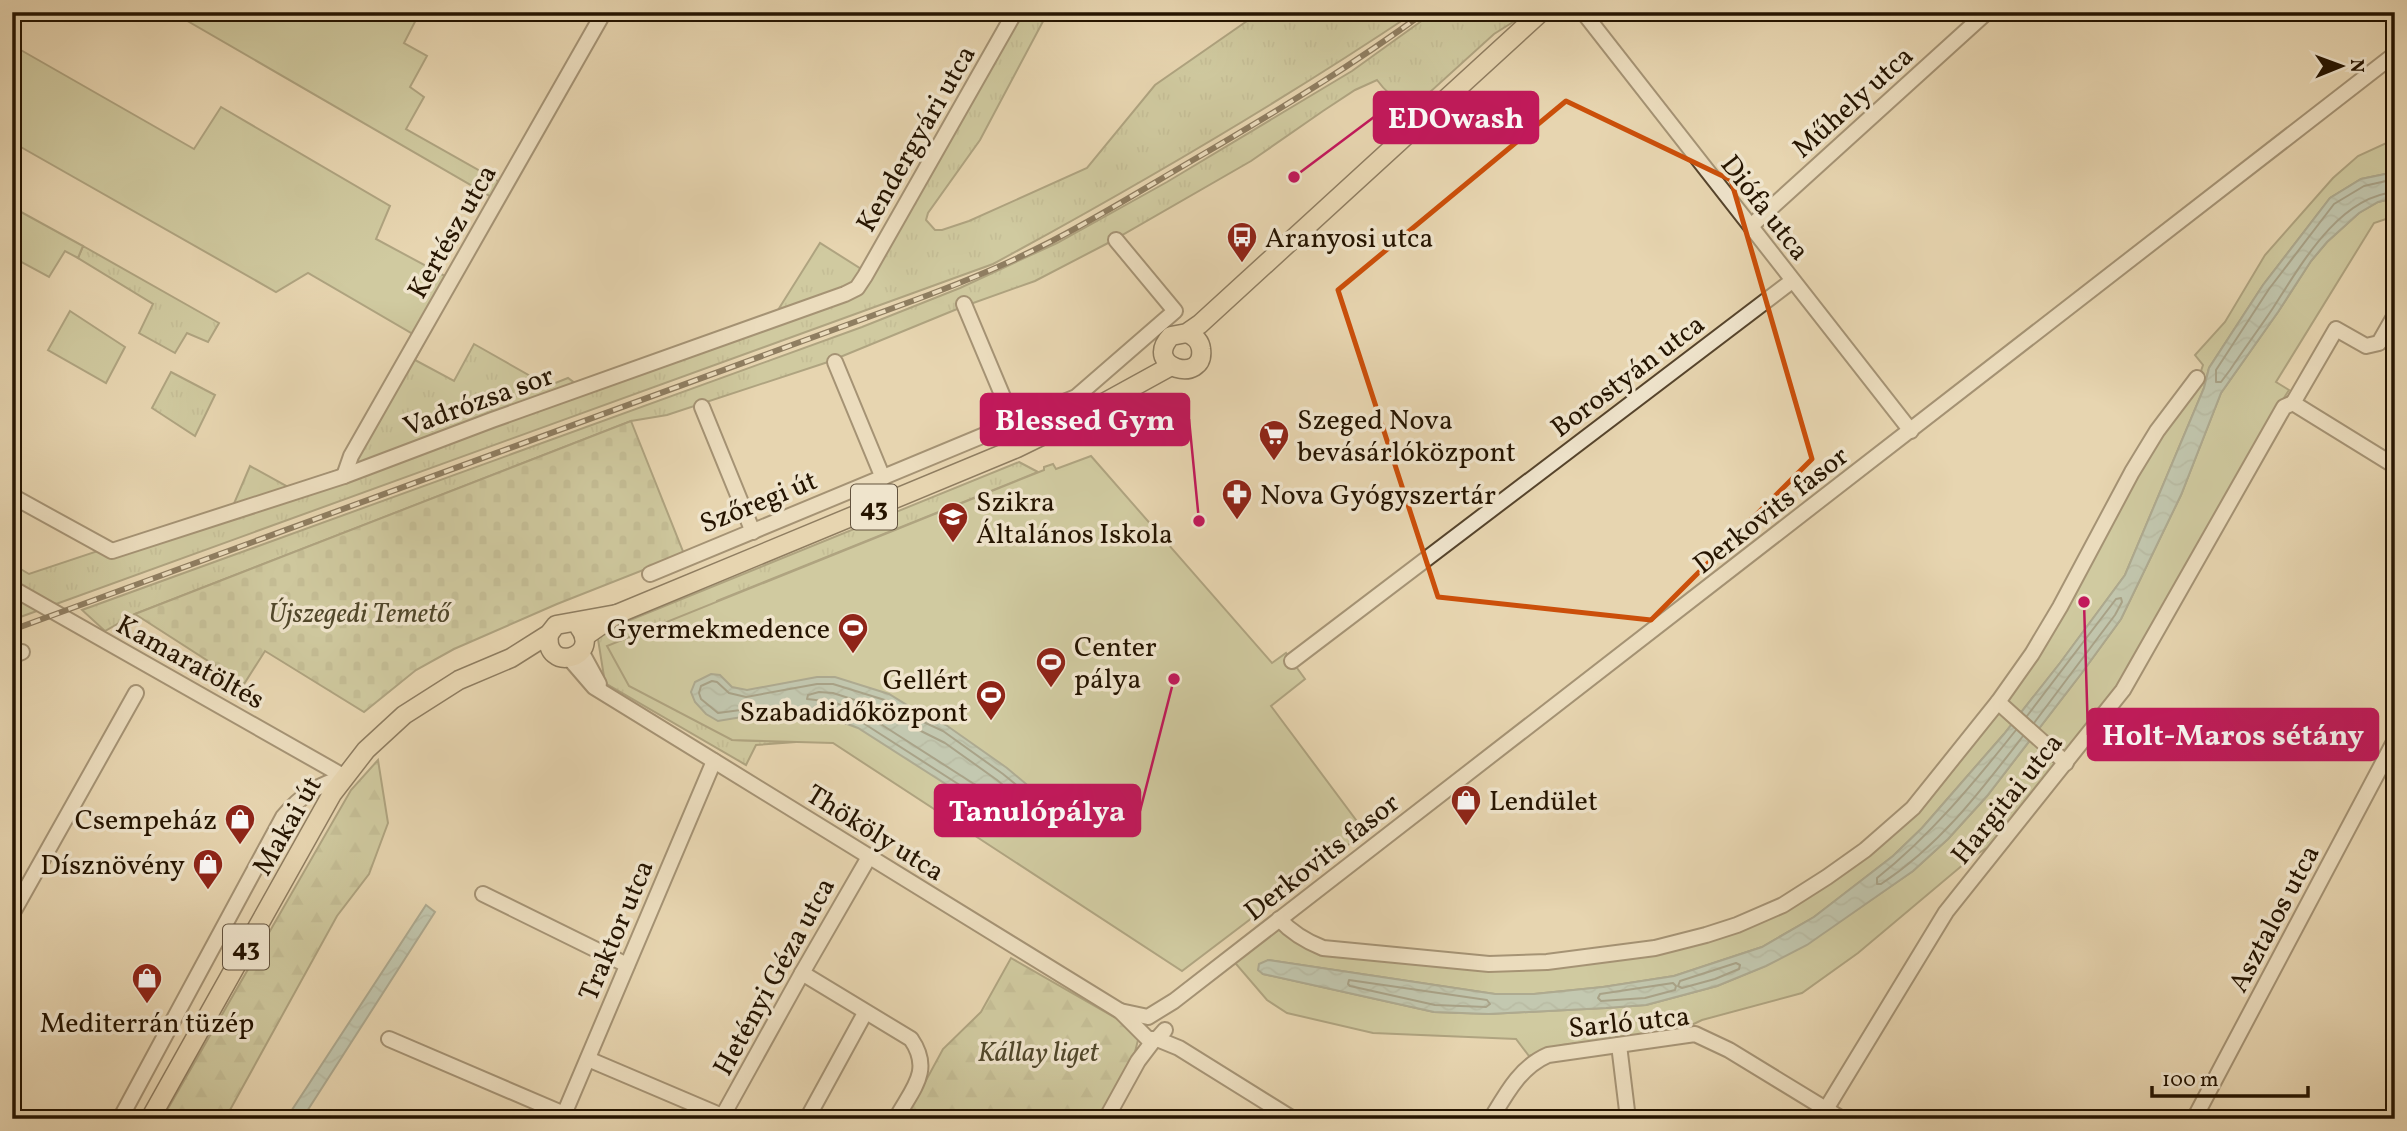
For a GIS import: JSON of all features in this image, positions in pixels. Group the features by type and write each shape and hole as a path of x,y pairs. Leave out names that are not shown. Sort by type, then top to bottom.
{"main road":[{"name":"Szőregi út","path":"1194,338 1200,356 1194,366 1182,370 1167,361 1164,345 1171,336 1194,338 1218,320 1233,294 1541,12"},
{"name":"Szőregi út","path":"345,777 373,743 404,715 459,680 511,658 568,642 617,614 1017,448 1125,390 1167,361"},
{"name":"Makai út","path":"149,1119 320,815 345,777"}],"street":[{"name":"Kertész utca","path":"344,476 351,456 604,12"},
{"name":"Kendergyári utca","path":"857,288 1015,12"},
{"name":"Diófa utca","path":"1583,12 1911,431"},
{"name":"Műhely utca","path":"1751,226 1987,12"},
{"name":"Derkovits fasor","path":"1153,1029 1174,1001 2395,54"},
{"name":"Szőregi út","path":"650,574 1076,397 1175,311 1116,240"},
{"name":"Borostyán utca","path":"1292,661 1792,281"},
{"name":"Vadrózsa sor","path":"12,496 112,551 344,476 857,288"},
{"path":"964,304 1014,423"},
{"name":"Hargitai utca","path":"1822,1114 1946,912 2123,690 2284,407 2293,403 2336,329 2366,346 2379,343 2395,315"},
{"path":"835,362 883,478"},
{"path":"1279,919 1292,932 1323,948 1489,964 1546,962 1655,948 1706,936 1783,905 1865,850 1898,822 1930,789 1998,702 2032,653 2144,452 2197,378"},
{"path":"2293,403 2395,466"},
{"path":"702,407 753,532"},
{"name":"Kamaratöltés","path":"12,588 345,777"},
{"name":"Thököly utca","path":"568,642 594,687 1120,1012 1153,1029 1293,1119"},
{"path":"12,914 136,693"},
{"path":"1998,702 2066,763"},
{"name":"Asztalos utca","path":"2194,1119 2395,740"},
{"name":"Traktor utca","path":"563,1116 714,761"},
{"name":"Makai út","path":"120,1119 283,817 295,802 309,791 345,777"},
{"name":"Hetényi Géza utca","path":"722,1118 869,857"},
{"path":"483,894 627,965"},
{"path":"802,973 911,1039 919,1051 921,1072 896,1119"},
{"path":"807,1119 865,1013"},
{"path":"1106,1119 1153,1029"},
{"name":"Sarló utca","path":"1491,1119 1519,1076 1538,1060 1561,1052 1695,1034 1729,1050 1822,1114 1842,1119"},
{"path":"389,1039 563,1116"},
{"path":"1619,1045 1628,1119"},
{"path":"588,1059 722,1118"}],"highlighted area":[{"path":"1566,101 1731,180 1812,459 1651,620 1438,597 1338,290"}],"green space":[{"path":"172,12 420,12 404,43 427,56 410,87 424,97 406,129 503,184 495,199"},
{"path":"1008,12 1048,12 980,140 928,213 926,220 935,230 969,221 1087,168 1155,85 1260,12 1415,12 1207,143 993,264 12,620 12,564 29,574 233,506 250,466 288,487 338,470 415,337 425,341 415,360 454,381 474,344 548,386 568,378 579,386 778,310 820,243 863,270"},
{"path":"1434,12 1529,12 1494,34 1429,93 1400,99 1389,93 1377,80 1355,90 1251,161 1110,242 1035,281 962,307 828,362 667,415 631,421 135,614 105,631 82,610 862,327 960,288 1057,243 1167,182 1352,71"},
{"path":"12,45 194,149 221,107 390,206 376,239 456,282 425,341 308,273 276,292 12,142"},
{"path":"2395,139 2395,172 2361,179 2330,198 2263,285 2209,368 2204,388 2125,575 2060,663 2004,734 1922,828 1893,856 1814,917 1762,947 1674,976 1603,987 1534,994 1495,994 1268,960 1263,974 1434,1012 1489,1014 1606,1008 1646,1005 1717,986 1765,966 1807,944 1913,871 1948,839 1987,796 2121,619 2181,495 2221,393 2311,261 2327,242 2359,213 2378,202 2395,198 2395,216 2374,223 2276,382 2289,390 2261,434 2114,695 1996,842 1971,858 1858,953 1802,993 1702,1020 1679,1031 1562,1045 1529,1056 1516,1039 1373,1033 1287,1013 1267,1000 1230,957 1279,919 1308,942 1489,964 1655,948 1783,905 1890,829 1998,702 2132,472 2200,374 2203,365 2195,355 2225,322 2265,255 2333,178 2358,156"},
{"path":"12,207 83,246 78,258 65,251 49,277 12,257"},
{"path":"83,246 219,323 208,342 187,333 175,353 139,333 153,304 78,258"},
{"path":"70,311 125,347 106,383 48,350"},
{"path":"171,372 215,395 195,436 152,408"},
{"name":"Újszegedi Temető","path":"631,421 684,554 557,604 454,649 416,670 364,712 265,651 244,684 135,614"},
{"name":"Gellért Szabadidőközpont","path":"1091,456 1272,663 1286,653 1305,679 1271,706 1365,832 1182,971 833,743 732,740 629,686 607,646 1044,470 1044,467 1053,464 1056,469"},
{"path":"1019,462 1038,472 717,601 732,740 796,742 756,745 746,765 605,683 598,639 608,629"},
{"path":"378,760 388,823 369,874 337,916 225,1119 162,1119 351,790"},
{"name":"Kállay liget","path":"1011,958 1135,1029 1138,1040 1133,1060 1101,1119 905,1119 943,1049 981,1012"}],"water":[{"path":"2395,172 2395,198 2378,202 2359,213 2327,242 2311,261 2221,393 2181,495 2121,619 1987,796 1948,839 1913,871 1807,945 1766,966 1717,986 1646,1005 1489,1014 1434,1012 1263,974 1258,970 1259,964 1268,960 1495,994 1534,994 1674,976 1762,947 1814,917 1893,856 1922,828 2004,734 2060,663 2125,575 2204,388 2209,368 2263,285 2330,198 2361,179"},
{"path":"711,674 720,675 732,687 747,690 817,677 835,677 889,694 946,725 1007,768 1050,804 1052,810 1033,835 966,797 858,728 828,717 748,716 718,721 706,714 695,702 691,692 695,682"},
{"path":"426,905 435,912 302,1119 286,1119"}],"railway":[{"path":"12,630 915,300 995,268 1082,225 1229,139 1342,69 1425,12"}],"place":[{"name":"EDOwash","path":"1294,177"},
{"name":"Aranyosi utca","path":"1242,264"},
{"name":"Szeged Nova bevásárlóközpont","path":"1274,462"},
{"name":"Blessed Gym","path":"1199,521"},
{"name":"Nova Gyógyszertár","path":"1237,521"},
{"name":"Szikra Általános Iskola","path":"953,544"},
{"name":"Holt-Maros sétány","path":"2084,602"},
{"name":"Gyermekmedence","path":"853,655"},
{"name":"Tanulópálya","path":"1174,679"},
{"name":"Center pálya","path":"1051,689"},
{"name":"Gellért Szabadidőközpont","path":"991,722"},
{"name":"Lendület","path":"1466,827"},
{"name":"Csempeház","path":"240,846"},
{"name":"Dísznövény","path":"208,891"},
{"name":"Mediterrán tüzép","path":"147,1005"}]}
